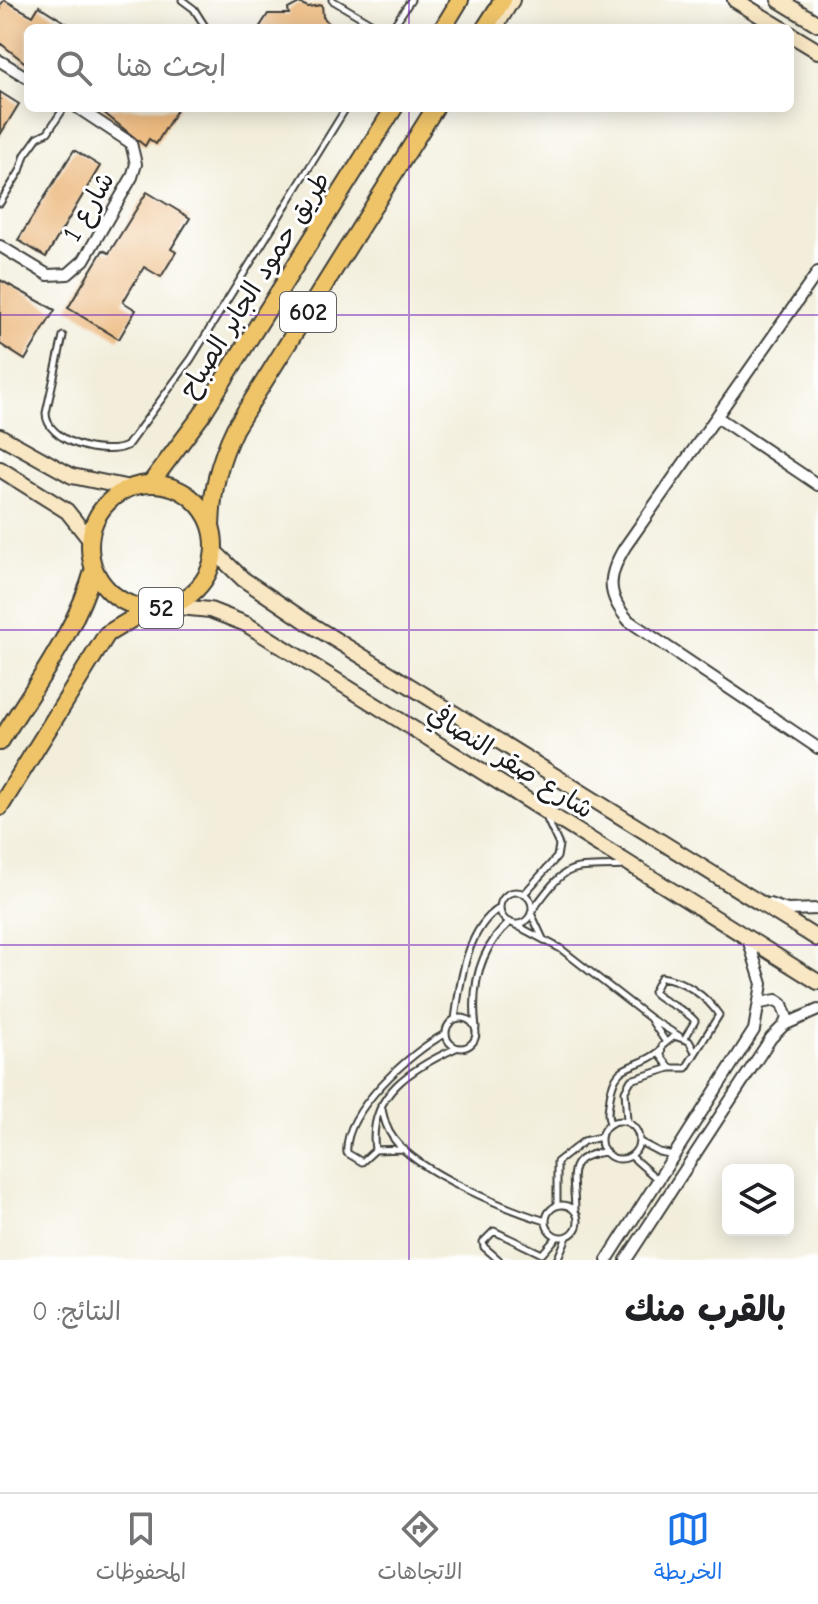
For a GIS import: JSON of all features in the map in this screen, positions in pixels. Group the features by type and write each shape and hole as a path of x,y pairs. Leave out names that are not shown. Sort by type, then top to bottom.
{"main road":[{"path":"445,24 460,0"},
{"path":"488,24 503,0"},
{"path":"497,24 512,0"},
{"path":"735,0 774,24"},
{"path":"779,0 817,20"},
{"path":"794,36 818,51"},
{"name":"طريق حمود الجابر الصباح","path":"150,484 201,416 391,112"},
{"name":"602","path":"211,526 212,493 220,459 235,428 432,112"},
{"path":"0,436 72,476 130,488"},
{"path":"0,469 67,511 90,540"},
{"path":"0,742 84,597 94,568 90,540 96,518 110,500 130,488 150,484 170,487 187,495 202,509 211,526"},
{"name":"52","path":"94,568 116,597 150,608 169,606 186,598 200,586 210,569 214,551 211,526"},
{"name":"شارع صقر النصافي","path":"214,551 243,579 310,624 818,939"},
{"name":"شارع صقر النصافي","path":"169,606 210,610 246,624 818,982"},
{"path":"0,807 107,634 150,608"}],"street":[{"path":"0,63 24,76"},
{"name":"شارع 1","path":"0,246 48,275 68,274 80,266 132,177 136,164 131,143 84,112"},
{"path":"818,272 625,547 610,576 610,593 616,607 629,621 818,748"},
{"path":"717,417 818,485"},
{"path":"749,897 787,910 818,909"},
{"path":"607,1260 744,1051 761,1003 762,984 748,939"},
{"path":"761,1003 776,1000 782,1004 787,1018 784,1025"},
{"path":"626,1260 771,1038 784,1025 818,1010"}],"lane":[{"path":"182,0 194,9 203,24"},
{"path":"194,9 199,0"},
{"path":"332,0 372,24"},
{"path":"395,24 411,0"},
{"path":"0,203 20,171 25,155 36,139 48,132 61,112"},
{"path":"63,336 46,413 49,428 98,449 114,451 127,446 191,359 342,112"},
{"path":"545,812 559,845 557,857 524,894 507,895 481,929 464,966 455,1019 445,1034 405,1061 362,1109 346,1145 347,1153 362,1162 375,1150 381,1105 394,1085 415,1068 456,1048 470,1046 476,1038 473,1002 479,966 492,939 511,922 525,921 560,874 570,868 582,865 631,865"},
{"path":"524,894 543,940"},
{"path":"500,908 511,922 584,965 651,1019 682,1037 694,1050"},
{"path":"631,1156 640,1142 638,1132 627,1122 625,1091 631,1080 670,1068 681,1070 690,1065 694,1050 717,1022 719,1015 698,993 673,979 661,977 653,992 695,1021 682,1037 665,1041"},
{"path":"455,1019 470,1021 476,1028"},
{"path":"651,1019 665,1041"},
{"path":"445,1034 448,1043 456,1048"},
{"path":"610,1123 607,1116 613,1080 620,1070 649,1060 661,1051 665,1041"},
{"path":"661,1051 663,1061 670,1068"},
{"path":"381,1105 386,1126 404,1149 456,1183 514,1212 546,1221"},
{"path":"610,1123 627,1122"},
{"path":"557,1206 557,1162 584,1141 601,1137 610,1123"},
{"path":"601,1137 606,1152 615,1158 631,1156 659,1180"},
{"path":"640,1142 659,1152 675,1155"},
{"path":"375,1150 404,1149"},
{"path":"557,1260 567,1237 577,1227 573,1169 588,1154 606,1152"},
{"path":"567,1237 557,1237 548,1231 548,1212 557,1206 567,1206 575,1212"},
{"path":"499,1260 484,1247 483,1242 494,1231 542,1254 557,1237"}],"building":[{"path":"4,0 33,16 39,6 68,24 24,24 24,62 0,43 0,6"},
{"path":"299,3 308,7 322,5 323,17 329,24 262,24 268,14 289,14 288,9"},
{"path":"0,92 19,104 0,135"},
{"path":"103,112 176,112 156,144 149,139 145,146"},
{"path":"74,150 100,166 46,257 18,240"},
{"path":"147,192 190,218 171,249 176,252 161,277 144,267 123,302 136,310 119,339 68,308 103,250 109,253"},
{"path":"0,280 55,310 25,360 0,344"}]}
